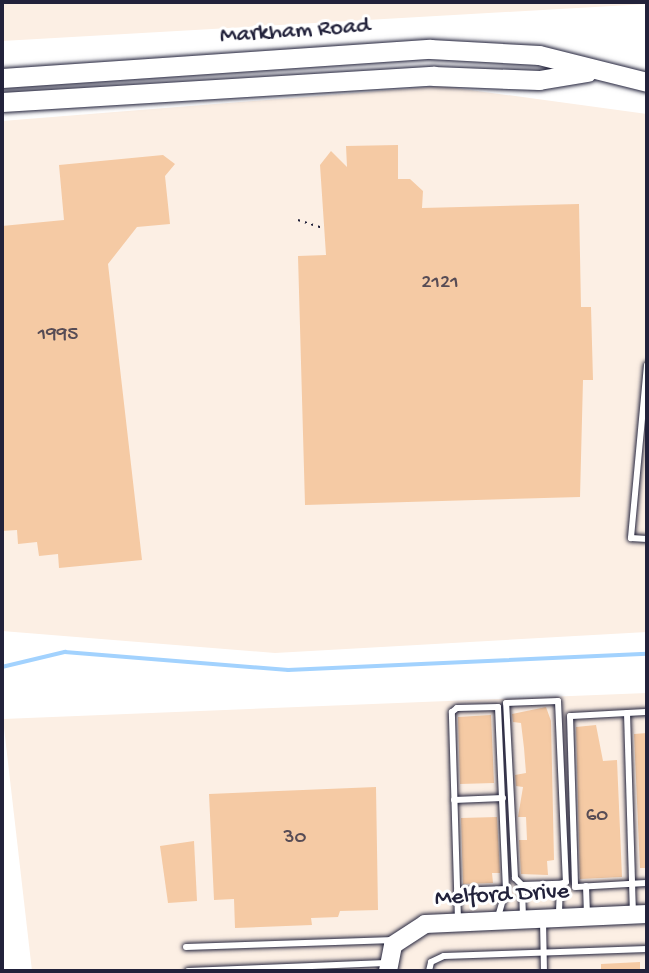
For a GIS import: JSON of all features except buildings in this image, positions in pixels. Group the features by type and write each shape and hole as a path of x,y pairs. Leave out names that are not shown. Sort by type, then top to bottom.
{"main road":[{"name":"Markham Road","path":"2,78 430,49 539,55 589,72 647,82"},
{"name":"Markham Road","path":"2,102 433,76 539,80 589,72"}],"street":[{"name":"Melford Drive","path":"398,940 425,924 640,914"},
{"path":"388,967 398,940"}],"lane":[{"path":"647,365 631,538 647,539"},
{"path":"522,886 560,884 566,881 558,702 506,703 515,878 522,886 523,919"},
{"path":"458,922 452,712 457,708 498,707 506,889 498,920"},
{"path":"647,712 570,716 575,887 647,883"},
{"path":"627,713 632,884 640,914"},
{"path":"454,800 503,798"},
{"path":"544,971 544,953 560,884"},
{"path":"586,886 587,917"},
{"path":"457,891 506,889"},
{"path":"186,947 398,940"},
{"path":"429,971 431,962 444,956 647,949"},
{"path":"188,971 388,967"}],"path":[{"path":"298,220 323,229"}],"shaded area":[{"path":"2,2 647,2 647,4 2,41"},
{"path":"441,86 647,114 647,632 275,653 2,631 2,121"},
{"path":"647,693 647,971 32,971 3,719"}],"waterway":[{"path":"2,667 65,652 288,670 647,654"}]}
